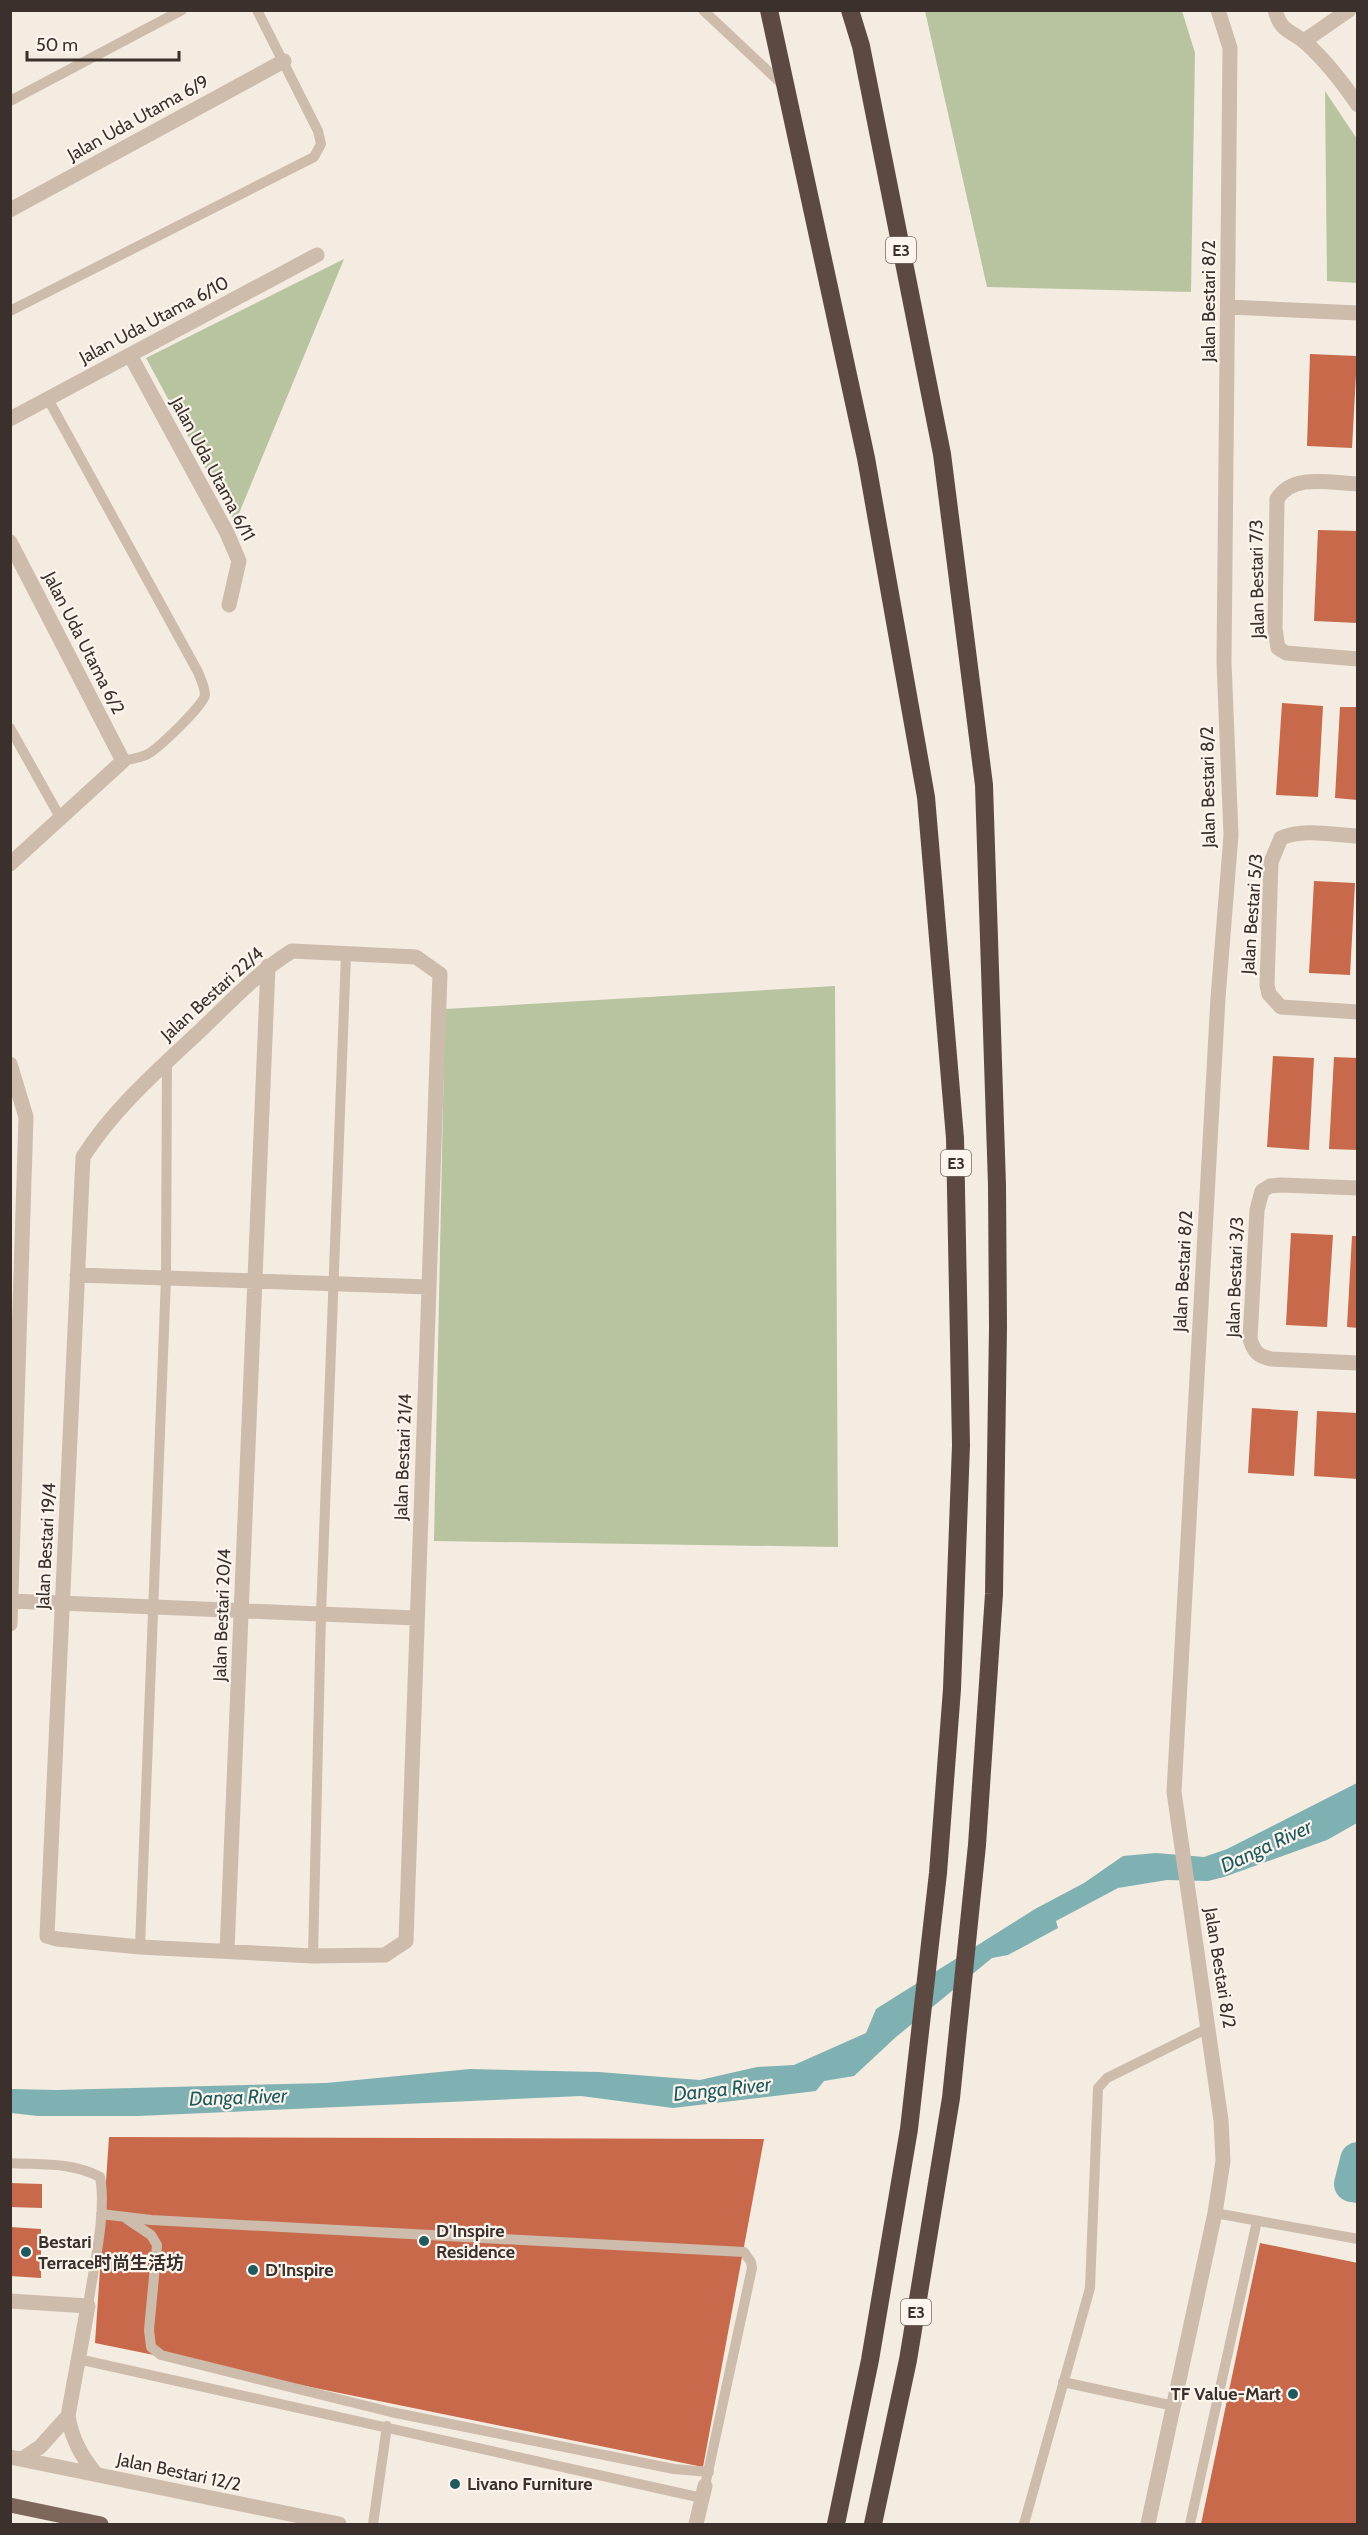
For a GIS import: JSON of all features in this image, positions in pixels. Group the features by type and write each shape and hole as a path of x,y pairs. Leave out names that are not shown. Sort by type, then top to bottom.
{"highway":[{"name":"E3","path":"769,10 866,458 926,797 955,1137 961,1445 952,1689 938,1873 909,2129 870,2360 836,2524"},
{"name":"E3","path":"850,10 861,46 942,454 984,785 998,1185 994,1594 977,1845 951,2098 908,2360 873,2524"}],"main road":[{"path":"10,2505 101,2524"}],"street":[{"name":"Jalan Bestari 8/2","path":"1148,2524 1215,2213 1223,2161 1221,2120 1210,2027 1174,1792 1218,998 1231,835 1224,662 1230,48 1218,10"},
{"path":"1275,10 1278,23 1292,35 1304,41 1345,84 1358,105"},
{"path":"1304,41 1349,10"},
{"name":"Jalan Uda Utama 6/9","path":"10,210 284,61"},
{"name":"Jalan Uda Utama 6/10","path":"10,419 317,255"},
{"path":"1229,307 1358,313"},
{"name":"Jalan Uda Utama 6/11","path":"130,355 227,533 239,561 229,605"},
{"name":"Jalan Bestari 7/3","path":"1358,484 1293,483 1282,490 1277,499 1275,639 1278,648 1286,653 1358,659"},
{"name":"Jalan Uda Utama 6/2","path":"10,542 123,761"},
{"path":"10,864 123,761"},
{"name":"Jalan Bestari 5/3","path":"1358,836 1304,833 1290,834 1281,838 1271,862 1269,994 1281,1007 1358,1012"},
{"name":"Jalan Bestari 22/4","path":"83,1157 98,1133 167,1061 268,966 292,951 416,957 440,974"},
{"name":"Jalan Bestari 20/4","path":"227,1951 268,966"},
{"name":"Jalan Bestari 21/4","path":"313,1956 385,1955 406,1941 440,974"},
{"path":"10,1064 26,1117 10,1624"},
{"name":"Jalan Bestari 19/4","path":"83,1157 47,1936 140,1947"},
{"name":"Jalan Bestari 3/3","path":"1358,1188 1281,1185 1270,1186 1262,1191 1258,1200 1251,1339 1253,1350 1259,1356 1271,1359 1358,1363"},
{"path":"77,1275 429,1287"},
{"path":"11,1601 417,1618"},
{"path":"140,1947 313,1956"},
{"path":"10,2301 88,2306 68,2416 76,2447 96,2475"},
{"path":"16,2458 40,2447 68,2416"},
{"name":"Jalan Bestari 12/2","path":"16,2458 339,2524"},
{"path":"696,2524 706,2485"}],"lane":[{"path":"10,101 182,10"},
{"path":"10,311 314,157 321,144 318,131 257,10"},
{"path":"703,10 786,88"},
{"path":"48,399 198,672 204,687 205,696 199,708 190,717 148,755 123,761"},
{"path":"10,728 61,819"},
{"path":"313,1956 321,1614 346,954"},
{"path":"140,1947 166,1278 167,1061"},
{"path":"1024,2524 1090,2288 1098,2088 1107,2078 1210,2027"},
{"path":"10,2163 71,2166 100,2177 101,2214 88,2306"},
{"path":"1215,2213 1358,2239"},
{"path":"101,2214 127,2219 744,2252 752,2262 752,2268 706,2485"},
{"path":"127,2219 151,2235 157,2244 149,2330 151,2347 161,2355 392,2412 674,2469 706,2485"},
{"path":"1190,2524 1257,2221"},
{"path":"78,2359 387,2426 706,2485"},
{"path":"1063,2382 1174,2406"},
{"path":"373,2524 387,2426"}],"green space":[{"path":"925,11 1182,11 1195,53 1191,292 987,287"},
{"path":"1325,91 1357,139 1357,283 1327,281"},
{"path":"344,259 235,523 146,358"},
{"path":"835,986 838,1547 434,1541 445,1009"}],"water":[{"name":"Danga River","path":"1357,1783 1357,1823 1327,1840 1224,1877 1208,1881 1167,1880 1118,1888 1056,1921 1058,1928 1008,1955 992,1958 896,2037 854,2076 824,2081 816,2091 673,2108 581,2096 138,2116 38,2116 11,2113 11,2089 57,2090 326,2083 470,2069 599,2072 700,2080 757,2067 794,2065 866,2033 876,2009 1035,1909 1084,1883 1123,1856 1156,1853 1204,1857 1227,1849"}],"building":[{"path":"1310,354 1357,356 1352,448 1307,446"},
{"path":"1318,530 1358,531 1358,623 1314,621"},
{"path":"1282,703 1323,706 1318,797 1276,795"},
{"path":"1340,707 1358,707 1358,800 1335,798"},
{"path":"1314,881 1355,883 1350,975 1309,973"},
{"path":"1273,1056 1314,1058 1309,1150 1267,1147"},
{"path":"1334,1057 1358,1058 1358,1150 1329,1149"},
{"path":"1291,1233 1333,1235 1327,1327 1286,1325"},
{"path":"1352,1236 1358,1236 1358,1328 1347,1327"},
{"path":"1252,1408 1298,1411 1294,1476 1248,1473"},
{"path":"1317,1411 1358,1413 1358,1479 1314,1476"},
{"name":"D'Inspire Residence","path":"109,2137 764,2139 703,2467 95,2343"},
{"name":"Bestari Terrace时尚生活坊","path":"10,2183 42,2184 42,2208 10,2207"},
{"name":"Bestari Terrace时尚生活坊","path":"10,2227 41,2229 41,2278 10,2276"},
{"name":"TF Value-Mart","path":"1260,2243 1358,2263 1358,2524 1201,2524"}],"waterway":[{"path":"1358,2160 1352,2184 1358,2185"}],"place":[{"name":"D'Inspire Residence","path":"424,2241"},
{"name":"Bestari Terrace时尚生活坊","path":"26,2252"},
{"name":"D'Inspire","path":"253,2270"},
{"name":"TF Value-Mart","path":"1293,2394"},
{"name":"Livano Furniture","path":"455,2484"}]}
